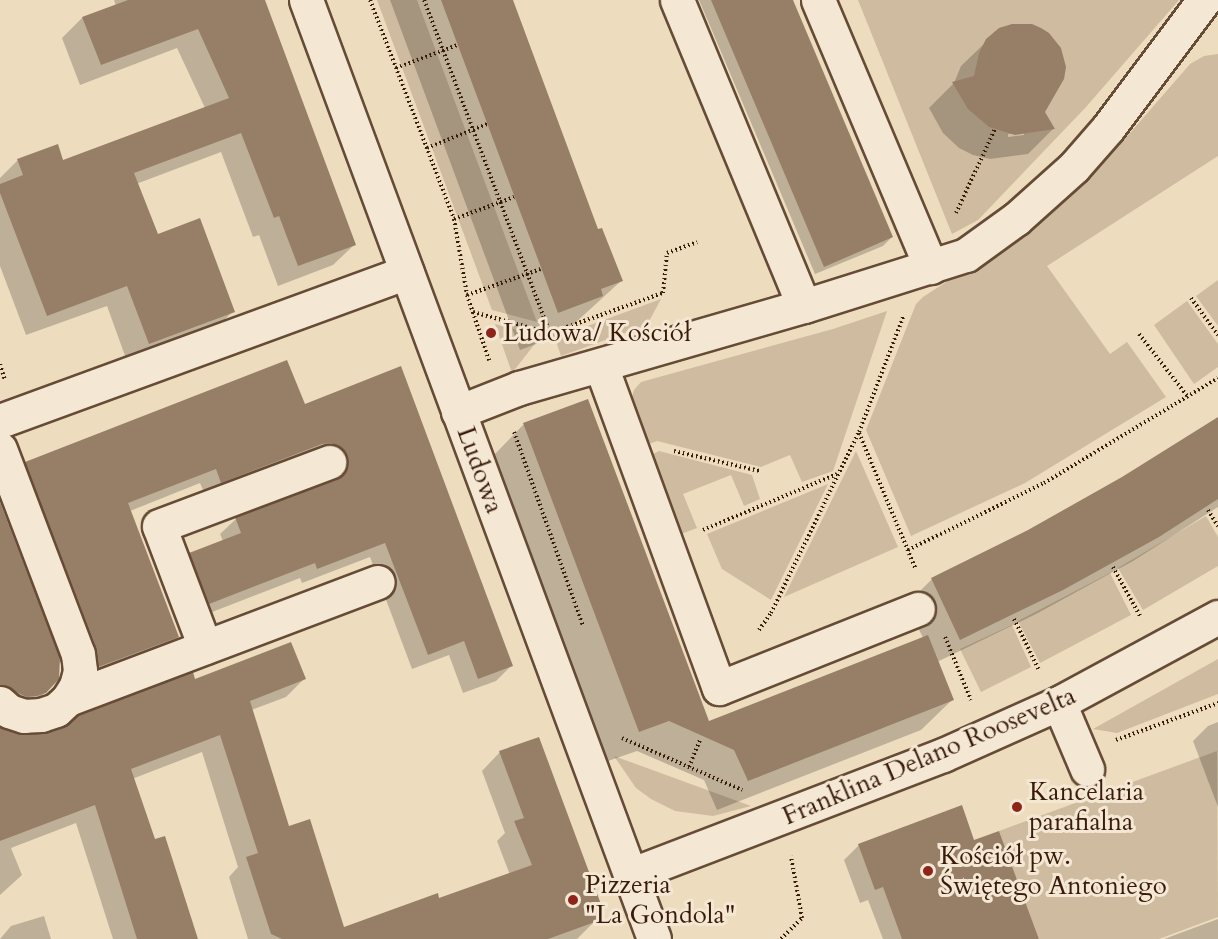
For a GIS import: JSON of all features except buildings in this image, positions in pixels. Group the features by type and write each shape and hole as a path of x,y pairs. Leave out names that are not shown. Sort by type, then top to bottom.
{"street":[{"name":"Ludowa","path":"306,0 652,939"},
{"path":"677,0 804,306"},
{"path":"818,0 931,267"},
{"path":"458,412 519,388 804,306 966,255 1016,219 1074,167 1108,128 1204,0"},
{"path":"0,420 407,272"},
{"path":"601,366 719,687 918,609"},
{"path":"0,449 78,654 80,670 76,686 68,699 56,710 41,715 24,716 9,711 0,703"},
{"path":"205,647 159,526 329,462"},
{"path":"68,699 378,582"},
{"name":"Franklina Delano Roosevelta","path":"630,875 943,755 1059,703 1218,617"},
{"path":"1059,703 1087,769"}],"path":[{"path":"424,0 550,333"},
{"path":"396,68 458,45"},
{"path":"427,148 488,124"},
{"path":"956,214 994,129"},
{"path":"454,219 514,197"},
{"path":"543,342 550,333 663,293 667,253 697,242"},
{"path":"758,631 771,613 859,432 914,290 931,267"},
{"path":"467,295 541,269"},
{"path":"1191,298 1218,335"},
{"path":"473,312 550,333"},
{"path":"1139,334 1188,397"},
{"path":"908,550 1044,483 1218,378"},
{"path":"634,457 659,447 760,471"},
{"path":"666,546 838,474"},
{"path":"1208,510 1218,526"},
{"path":"1113,567 1144,622"},
{"path":"1014,619 1042,676"},
{"path":"1073,736 1118,741 1218,703"},
{"path":"689,767 701,738"},
{"path":"778,819 790,853 802,918 782,939"}],"shaded area":[{"path":"377,0 417,0 537,322 492,310"},
{"path":"858,0 1179,0 1086,107 978,220 952,234"},
{"path":"1218,54 1218,156 1047,266 1110,354 1127,342 1166,397 1025,483 911,536 866,430 916,304 923,297 1022,233 1130,133 1190,64 1204,56"},
{"path":"1218,280 1218,326 1196,296"},
{"path":"661,299 647,325 561,356 555,338"},
{"path":"1187,301 1218,344 1218,367 1194,384 1154,325"},
{"path":"887,311 833,471 802,482 790,455 761,467 657,441 644,446 631,400 634,390 641,382 833,329"},
{"path":"495,324 541,336 512,373"},
{"path":"659,451 752,475 760,499 744,506 731,475 683,494 697,528 676,536 647,457"},
{"path":"856,451 898,547 784,597"},
{"path":"828,484 771,600 722,569 707,534"},
{"path":"1206,516 1218,537 1218,566 1143,610 1118,568"},
{"path":"1110,573 1131,615 1040,663 1018,621"},
{"path":"1012,625 1031,667 981,692 960,649"},
{"path":"1218,659 1218,694 1117,733 1093,729"},
{"path":"1217,751 1218,917 1159,939 1039,939 999,831"},
{"path":"614,756 751,806 713,816 675,811 651,799 636,788"}],"place":[{"name":"Ludowa/ Kościół","path":"491,333"},
{"name":"Kancelaria parafialna","path":"1017,807"},
{"name":"Kościół pw. Świętego Antoniego","path":"928,871"},
{"name":"Pizzeria \"La Gondola\"","path":"573,900"}]}
